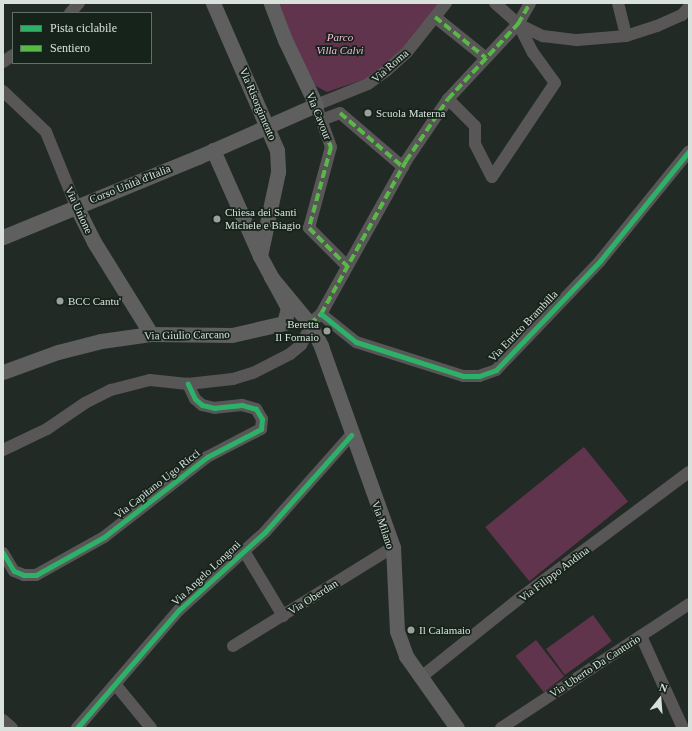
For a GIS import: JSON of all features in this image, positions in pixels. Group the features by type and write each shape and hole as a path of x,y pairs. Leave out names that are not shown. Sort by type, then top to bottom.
{"main road":[{"name":"Via Risorgimento","path":"213,3 277,150 278,172 260,256"},
{"name":"Via Cavour","path":"271,3 316,105"},
{"name":"Corso Unità d'Italia","path":"3,237 213,150 316,105"},
{"path":"213,150 260,256 288,308 288,316 284,323 280,325"},
{"name":"Via Unione","path":"76,206 94,242 151,334"},
{"path":"271,277 311,331"},
{"path":"280,325 311,331"},
{"name":"Via Giulio Carcano","path":"3,372 80,346 151,334 219,336 280,325"},
{"name":"Via Milano","path":"311,331 393,547 397,631 406,656 420,678 457,728"}],"street":[{"name":"Via Roma","path":"316,105 368,84 407,52 446,3"},
{"path":"495,3 518,24 543,36 577,40 626,36 664,23 682,14 689,7"},
{"path":"3,450 47,429 84,403 111,390 150,380 188,384 234,379 253,373 290,354 301,345 321,314 402,167 448,99 518,24 530,3"},
{"path":"618,3 626,36"},
{"path":"435,17 486,58"},
{"path":"448,99 475,126 475,144 492,177 555,83 533,53 518,24"},
{"path":"3,62 12,56"},
{"name":"Via Unione","path":"3,91 46,132 76,206"},
{"name":"Via Cavour","path":"316,105 331,147 309,228 347,266"},
{"path":"321,120 340,113 402,167"},
{"name":"Via Enrico Brambilla","path":"321,314 356,342 456,374 479,376 496,370 600,261 689,151"},
{"name":"Via Capitano Ugo Ricci","path":"3,553 14,571 24,575 36,575 104,537 207,457 261,429 262,419 256,409 242,405 215,408 202,405 195,399 188,384"},
{"name":"Via Angelo Longoni","path":"77,728 179,610 265,532 351,435"},
{"name":"Via Filippo Andina","path":"420,678 520,598 689,472"},
{"name":"Via Oberdan","path":"234,646 393,547"},
{"path":"244,551 283,616"},
{"name":"Via Uberto Da Canturio","path":"501,728 689,604"},
{"path":"641,636 683,728"},
{"path":"115,684 151,728"},
{"path":"3,720 12,728"}],"green space":[{"name":"Parco Villa Calvi","path":"277,3 444,3 406,48 368,78 327,92 312,84"},
{"path":"584,447 628,501 529,581 485,527"},
{"path":"593,615 612,641 565,675 546,649"},
{"path":"536,640 564,676 544,692 516,656"}],"marked path":[{"path":"310,324 321,314 406,161 448,99 518,24 530,3"},
{"path":"435,17 486,58"},
{"path":"340,113 403,167"},
{"path":"321,120 331,147 309,228 347,266"}],"cycle path":[{"path":"321,314 356,342 463,376 479,376 496,370 600,261 689,151"},
{"path":"3,553 14,571 24,575 36,575 104,537 207,457 261,429 262,419 256,409 242,405 215,408 202,405 195,399 188,384"},
{"path":"77,728 179,610 265,532 351,435"}],"place":[{"name":"Scuola Materna","path":"368,113"},
{"name":"Chiesa dei Santi Michele e Biagio","path":"217,219"},
{"name":"BCC Cantu'","path":"60,301"},
{"name":"Beretta Il Fornaio","path":"327,331"},
{"name":"Il Calamaio","path":"411,630"}]}
